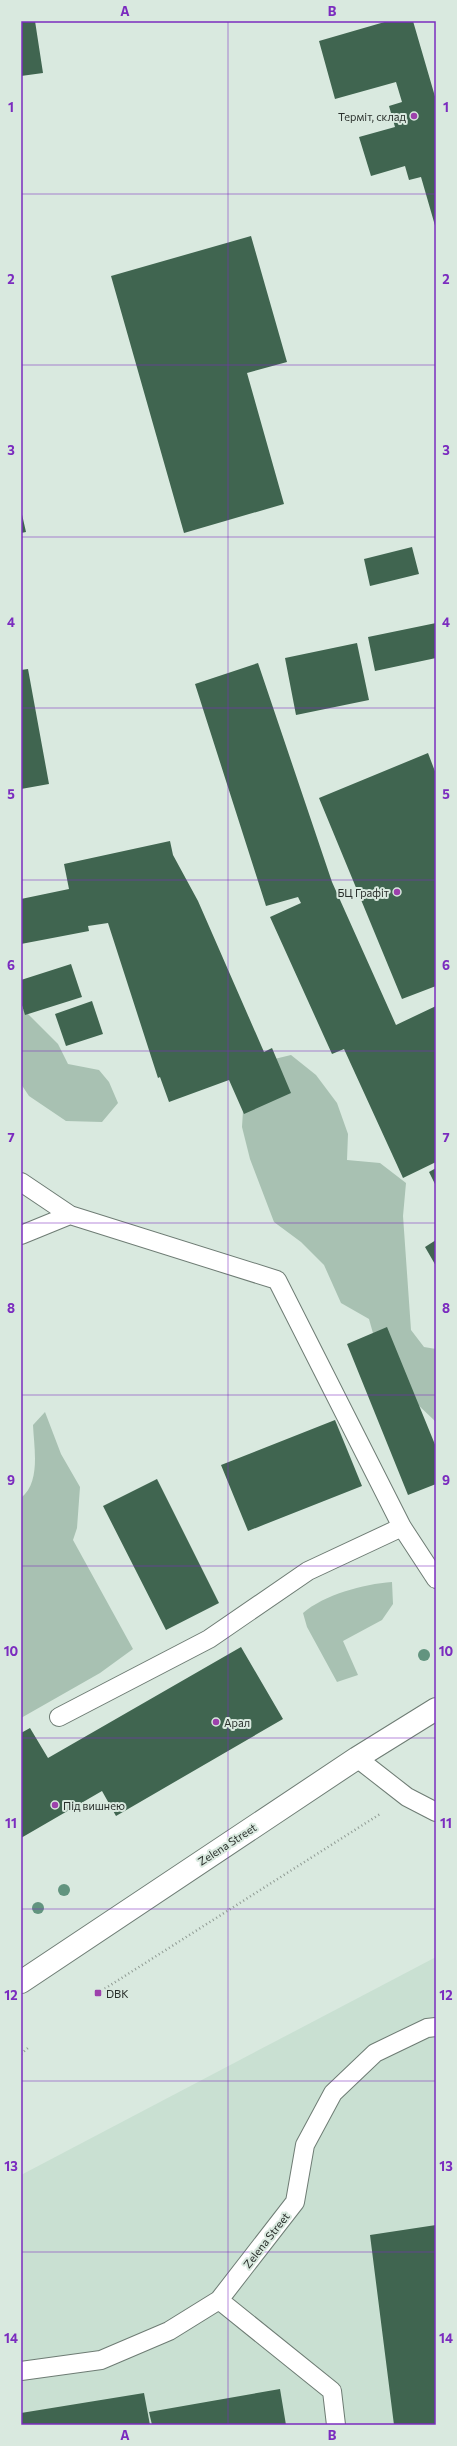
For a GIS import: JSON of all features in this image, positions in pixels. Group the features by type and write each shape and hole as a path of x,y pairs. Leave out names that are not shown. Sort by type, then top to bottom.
{"main road":[{"name":"Zelena Street","path":"21,1982 358,1758 436,1709"}],"lane":[{"path":"21,1182 70,1215 278,1280 402,1527 436,1579"},
{"path":"21,1235 70,1215"},
{"path":"59,1717 209,1639 308,1571 402,1527"},
{"path":"358,1758 407,1796 436,1812"},
{"name":"Zelena Street","path":"21,2371 101,2360 169,2331 219,2300 295,2202 305,2145 333,2093 375,2053 427,2028 436,2027"},
{"path":"219,2300 332,2391 336,2425"}],"path":[{"path":"98,1993 407,1796"},
{"path":"21,2054 29,2047"}],"shaded area":[{"path":"21,1007 58,1044 68,1064 99,1070 109,1082 118,1103 102,1122 66,1121 29,1096 21,1084"},
{"path":"291,1055 316,1075 337,1103 348,1134 347,1160 380,1163 406,1183 403,1216 411,1330 424,1347 436,1349 436,1422 393,1381 378,1351 369,1319 341,1303 324,1265 301,1242 274,1222 250,1159 242,1127 244,1095 258,1063"},
{"path":"45,1412 61,1454 80,1487 77,1528 73,1540 133,1649 100,1673 21,1718 21,1498 27,1491 34,1474 35,1454 33,1425"},
{"path":"392,1582 393,1604 382,1620 343,1641 358,1675 337,1682 307,1627 303,1613 322,1601 344,1592 369,1585"},
{"path":"436,1957 436,2425 21,2425 21,2175"}],"building":[{"path":"21,21 35,21 43,73 21,76"},
{"name":"Терміт, склад","path":"388,21 413,21 436,100 436,229 421,177 409,180 405,166 371,176 359,137 395,127 389,106 402,102 396,82 335,99 319,41"},
{"path":"251,236 287,362 247,373 284,504 184,533 111,276"},
{"path":"21,510 26,532 21,533"},
{"path":"412,547 419,574 370,586 364,559"},
{"path":"436,623 436,658 375,671 368,637"},
{"path":"357,643 369,700 296,715 285,658"},
{"path":"258,663 332,882 396,1025 436,1006 436,1162 403,1178 344,1049 332,1054 270,917 301,903 298,897 266,906 195,684"},
{"path":"28,669 49,784 21,789 21,670"},
{"name":"БЦ Графіт","path":"428,753 436,774 436,986 402,999 319,798"},
{"path":"170,841 173,855 198,901 264,1052 272,1048 291,1093 244,1114 229,1080 169,1102 160,1077 158,1078 108,923 88,926 89,931 21,944 21,899 69,889 64,864"},
{"path":"71,964 82,997 25,1015 21,1002 21,980"},
{"path":"92,1001 103,1034 66,1046 55,1014"},
{"path":"436,1168 436,1186 429,1172"},
{"path":"436,1240 436,1266 425,1247"},
{"path":"387,1327 436,1447 436,1484 408,1495 347,1344"},
{"path":"335,1420 362,1486 248,1531 221,1465"},
{"path":"157,1479 219,1603 166,1630 103,1506"},
{"path":"241,1647 283,1719 116,1816 102,1791 21,1838 21,1733 30,1728 48,1758"},
{"path":"436,2225 436,2425 394,2425 370,2235"},
{"path":"280,2389 286,2425 152,2425 149,2412"},
{"path":"144,2393 150,2425 21,2425 21,2413"}],"place":[{"name":"Терміт, склад","path":"414,116"},
{"name":"БЦ Графіт","path":"397,892"},
{"name":"Арал","path":"216,1722"},
{"name":"Під вишнею","path":"55,1805"},
{"name":"DBK","path":"98,1993"}]}
